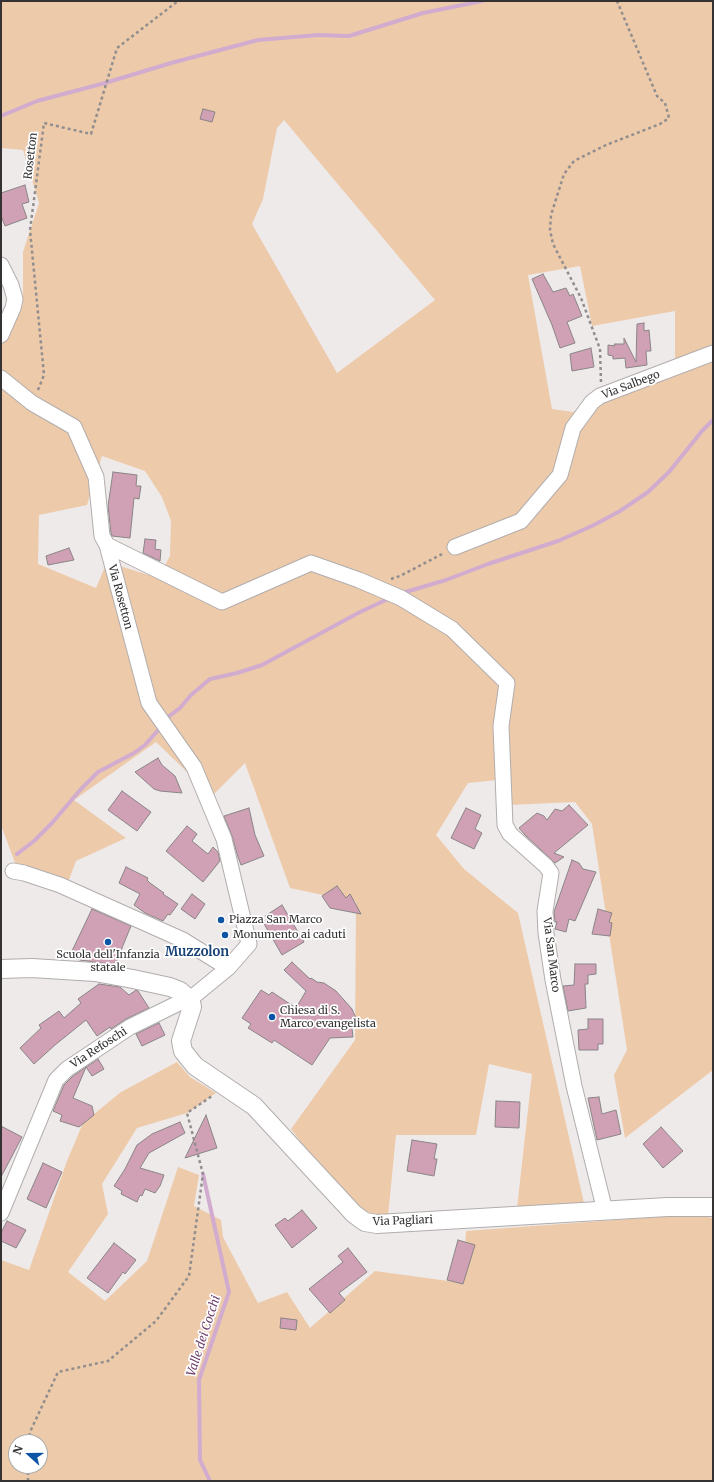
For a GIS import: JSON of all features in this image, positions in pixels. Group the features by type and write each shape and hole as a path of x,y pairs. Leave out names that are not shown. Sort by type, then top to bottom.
{"street":[{"path":"1,265 11,285 15,299 13,308 1,336"},
{"name":"Via Salbego","path":"454,548 521,521 560,475 573,428 592,402 600,396 713,353"},
{"name":"Via Rosetton","path":"1,378 32,403 74,427 96,477 102,536 107,545 149,703 194,767 224,839 249,944 228,968"},
{"path":"107,545 222,602 311,563 369,584"},
{"name":"Via San Marco","path":"369,584 401,598 452,629 507,683 500,726 506,825 510,834 546,866 551,873 545,911 546,933 553,980 574,1086 605,1211"},
{"path":"1,969 32,968 95,972 180,990 190,1002 195,995 228,968 184,940 60,885 24,873 13,871"},
{"name":"Via Pagliari","path":"190,1002 181,1041 183,1051 195,1066 254,1106 354,1214 365,1222 377,1224 667,1207 713,1207"},
{"name":"Via Refoschi","path":"1,1213 56,1080 67,1069 130,1027 190,1002"}],"path":[{"name":"Rosetton","path":"32,403 44,375 30,230 44,123 91,134 117,48 178,1"},
{"path":"600,396 600,349 581,298 553,244 550,230 552,215 564,174 574,161 606,144 660,124 669,118 665,103 657,96 617,1"},
{"path":"369,584 400,576 454,548"},
{"path":"30,1434 58,1372 108,1361 156,1321 189,1276 203,1174 187,1113 216,1093"}],"shaded area":[{"path":"1,1 713,1 713,1070 625,1138 614,1075 627,1050 592,824 575,802 508,805 507,779 468,783 436,835 464,869 518,913 584,1203 517,1208 532,1074 489,1064 476,1135 396,1135 388,1216 371,1213 353,1206 316,1162 291,1129 355,1040 356,902 290,888 245,763 212,796 156,742 74,800 126,838 76,861 69,880 15,863 1,825 1,339 7,333 23,304 23,252 39,203 23,150 1,148","holes":["284,120 435,300 337,373 252,224 263,199 277,128","580,266 592,326 675,311 675,369 600,396 573,412 552,409 528,275","102,456 145,471 162,497 171,521 170,556 158,578 107,562 96,588 38,564 39,515 87,505"]},
{"path":"177,1062 190,1077 216,1093 187,1113 137,1128 102,1184 108,1214 68,1272 105,1301 147,1261 178,1167 199,1175 194,1206 221,1220 223,1237 258,1303 287,1292 310,1328 375,1271 463,1283 466,1231 670,1216 702,1216 713,1218 713,1481 1,1481 1,1260 29,1270 67,1161 83,1123 121,1092"}],"building":[{"path":"203,109 215,112 212,122 200,119"},
{"path":"25,185 29,202 22,204 27,218 5,226 1,216 1,193"},
{"path":"543,274 553,292 566,288 570,296 573,294 582,316 567,322 575,343 560,348 552,325 532,279"},
{"path":"644,323 644,331 649,330 651,351 646,351 647,365 626,368 625,358 613,359 613,356 608,355 608,345 615,346 614,344 624,344 624,338 636,362 637,324"},
{"path":"591,348 594,367 572,371 570,354"},
{"path":"113,472 137,475 136,486 141,486 139,499 134,498 130,538 112,536 111,533 108,506"},
{"path":"145,539 156,540 155,549 161,550 160,561 143,553"},
{"path":"69,548 74,560 48,565 46,556"},
{"path":"158,758 162,765 175,776 182,793 154,789 135,772"},
{"path":"122,791 151,812 137,831 108,810"},
{"path":"569,805 588,825 554,853 564,857 555,863 519,828 537,813 544,816 547,820 555,809 562,811"},
{"path":"249,808 255,835 264,856 241,865 224,816"},
{"path":"466,808 481,815 475,829 482,833 474,849 451,838"},
{"path":"187,826 197,834 192,841 208,854 213,847 218,852 220,861 203,882 166,851"},
{"path":"572,860 579,863 583,869 596,872 575,921 569,919 566,932 555,929 557,922 555,922 554,912"},
{"path":"126,867 148,878 147,880 150,883 178,904 170,915 168,914 163,921 145,913 134,905 140,894 119,883"},
{"path":"337,886 346,898 350,894 361,914 330,908 322,896"},
{"path":"192,894 205,904 195,919 181,909"},
{"path":"282,905 304,942 282,955 263,922 267,919 265,916"},
{"name":"Scuola dell'Infanzia statale","path":"92,909 131,926 115,965 80,960 71,957 71,953"},
{"path":"598,909 612,913 609,922 612,923 610,936 592,934"},
{"path":"292,962 310,979 311,978 317,982 324,983 336,991 352,1009 356,1018 351,1019 353,1037 330,1038 312,1065 274,1040 272,1043 248,1028 251,1024 242,1018 261,990 269,995 272,992 296,1008 306,991 284,970"},
{"path":"575,964 596,964 596,974 588,975 588,984 585,984 586,1008 568,1011 563,986 574,985"},
{"path":"99,984 120,987 129,995 136,990 149,1008 126,1019 111,1029 110,1027 97,1036 86,1020 34,1064 20,1048 41,1028 39,1025 59,1011 64,1018 81,1003 78,999"},
{"path":"588,1019 603,1019 603,1044 598,1044 598,1050 579,1050 578,1030 588,1029"},
{"path":"159,1023 165,1035 142,1046 136,1034"},
{"path":"98,1059 104,1069 92,1076 86,1067"},
{"path":"86,1067 73,1098 92,1106 94,1115 79,1127 60,1121 62,1115 53,1111 64,1085 73,1076"},
{"path":"599,1097 602,1114 616,1110 621,1134 597,1140 588,1098"},
{"path":"496,1101 520,1102 519,1128 495,1127"},
{"path":"206,1115 217,1148 185,1158"},
{"path":"180,1122 185,1133 149,1153 140,1168 164,1175 160,1186 155,1193 145,1189 137,1202 121,1194 122,1191 114,1186 125,1169 137,1145 152,1134"},
{"path":"1,1126 22,1137 1,1177"},
{"path":"661,1127 683,1151 663,1168 643,1144"},
{"path":"412,1140 437,1144 434,1159 437,1159 434,1176 407,1171"},
{"path":"43,1163 62,1172 46,1208 27,1199"},
{"path":"302,1210 317,1228 292,1248 275,1225 285,1218 288,1221"},
{"path":"7,1221 26,1230 16,1248 1,1241 1,1233"},
{"path":"458,1240 475,1245 463,1284 447,1280"},
{"path":"114,1243 136,1260 125,1274 123,1272 108,1293 87,1278"},
{"path":"348,1248 367,1272 339,1293 345,1300 330,1313 309,1289 343,1262 338,1256"},
{"path":"281,1318 297,1320 296,1330 280,1328"}],"waterway":[{"path":"1,116 37,101 258,40 318,35 349,36 423,13 482,1"},
{"path":"402,593 446,580 488,564 558,541 594,525 620,511 648,492 669,472 702,431 713,420"},
{"path":"168,717 180,708 191,695 210,679 237,673 262,665 360,612 390,598"},
{"path":"17,854 34,841 52,823 81,789 98,772 134,753 145,745 160,728"},
{"name":"Valle dei Cocchi","path":"203,1174 229,1292 199,1380 200,1460 210,1481"}],"place":[{"name":"Piazza San Marco","path":"221,920"},
{"name":"Monumento ai caduti","path":"225,935"},
{"name":"Scuola dell'Infanzia statale","path":"108,942"},
{"name":"Chiesa di S. Marco evangelista","path":"272,1017"}],"district":[{"name":"Muzzolon","path":"197,952"}]}
